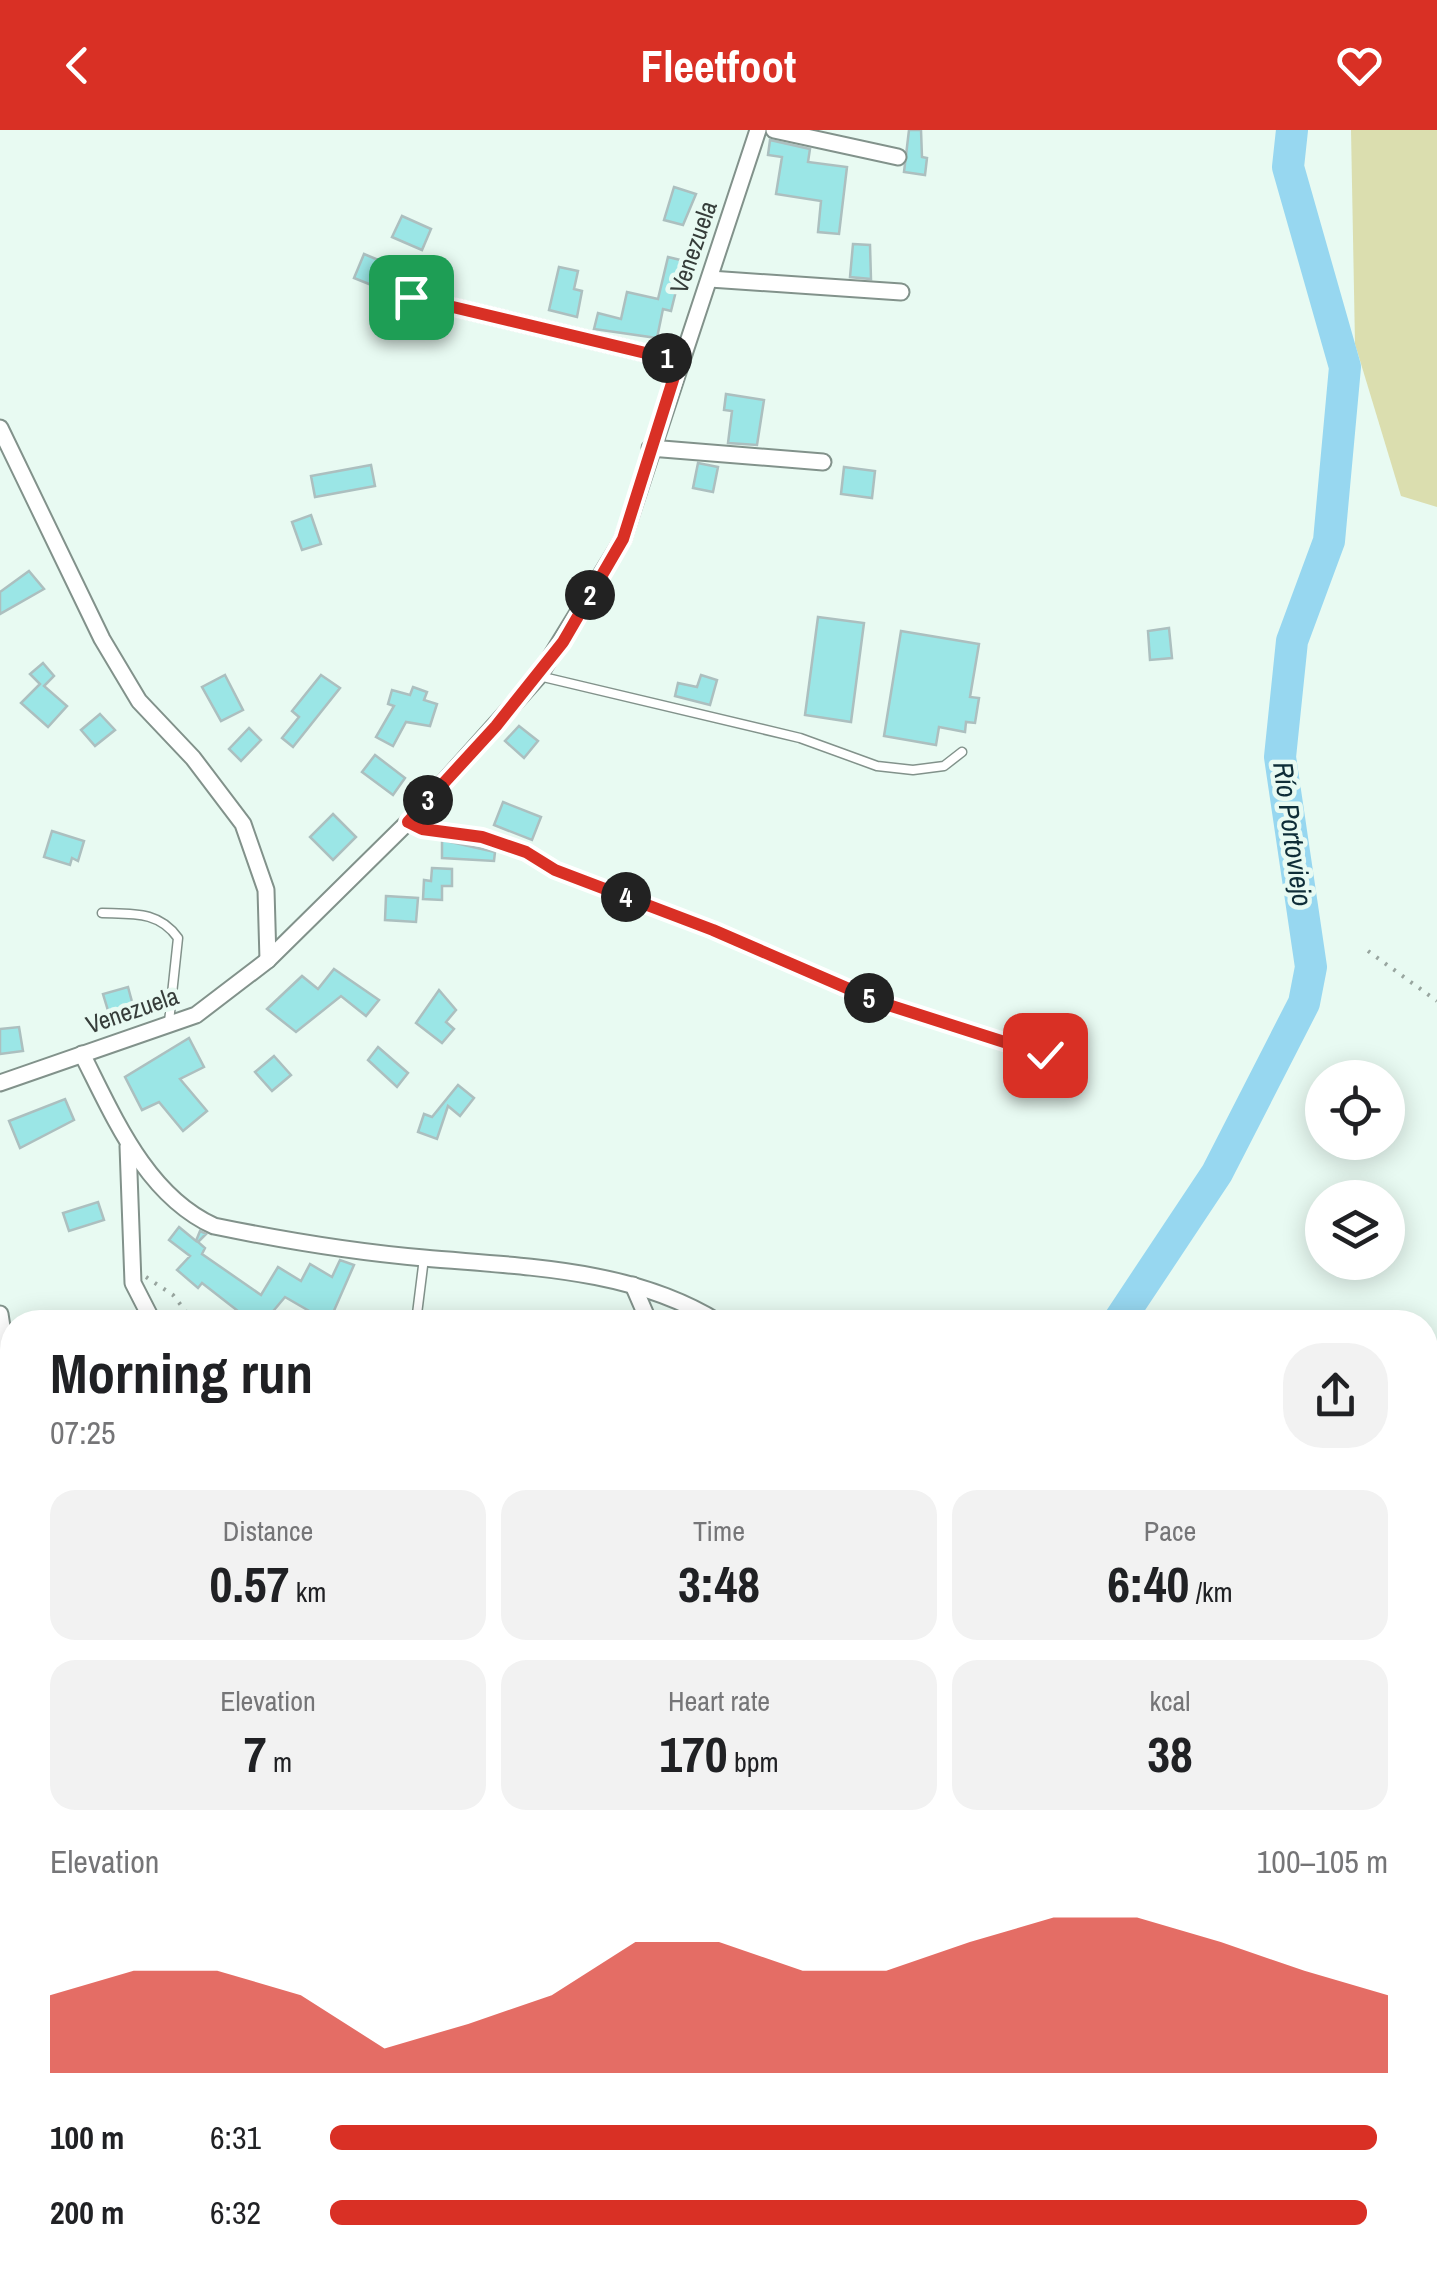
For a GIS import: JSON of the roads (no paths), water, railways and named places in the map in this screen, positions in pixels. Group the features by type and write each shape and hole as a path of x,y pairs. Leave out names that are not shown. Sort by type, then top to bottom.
{"street":[{"name":"Venezuela","path":"0,1083 196,1015 268,960 408,822 540,676 623,539 758,130"},
{"path":"774,130 898,157"},
{"path":"710,279 900,292"},
{"path":"411,297 679,361"},
{"path":"0,428 102,639 138,701 193,758 243,824 266,890 268,960"},
{"path":"650,448 823,462"},
{"path":"82,1054 128,1146 186,1214 214,1226 424,1258 570,1271 634,1284 698,1310"},
{"path":"128,1146 133,1283 146,1310"},
{"path":"634,1284 644,1310"}],"lane":[{"path":"540,676 800,738 877,766 913,770 944,766 962,752"},
{"path":"408,822 422,829 482,837 526,852 555,870 713,930 879,1002 1045,1055"},
{"path":"102,913 144,914 167,921 178,938 169,1027"},
{"path":"418,1310 424,1258"}],"waterway":[{"name":"Río Portoviejo","path":"1126,1310 1217,1173 1304,1003 1311,967 1280,757 1292,641 1329,541 1345,367 1288,167 1292,130"}]}
